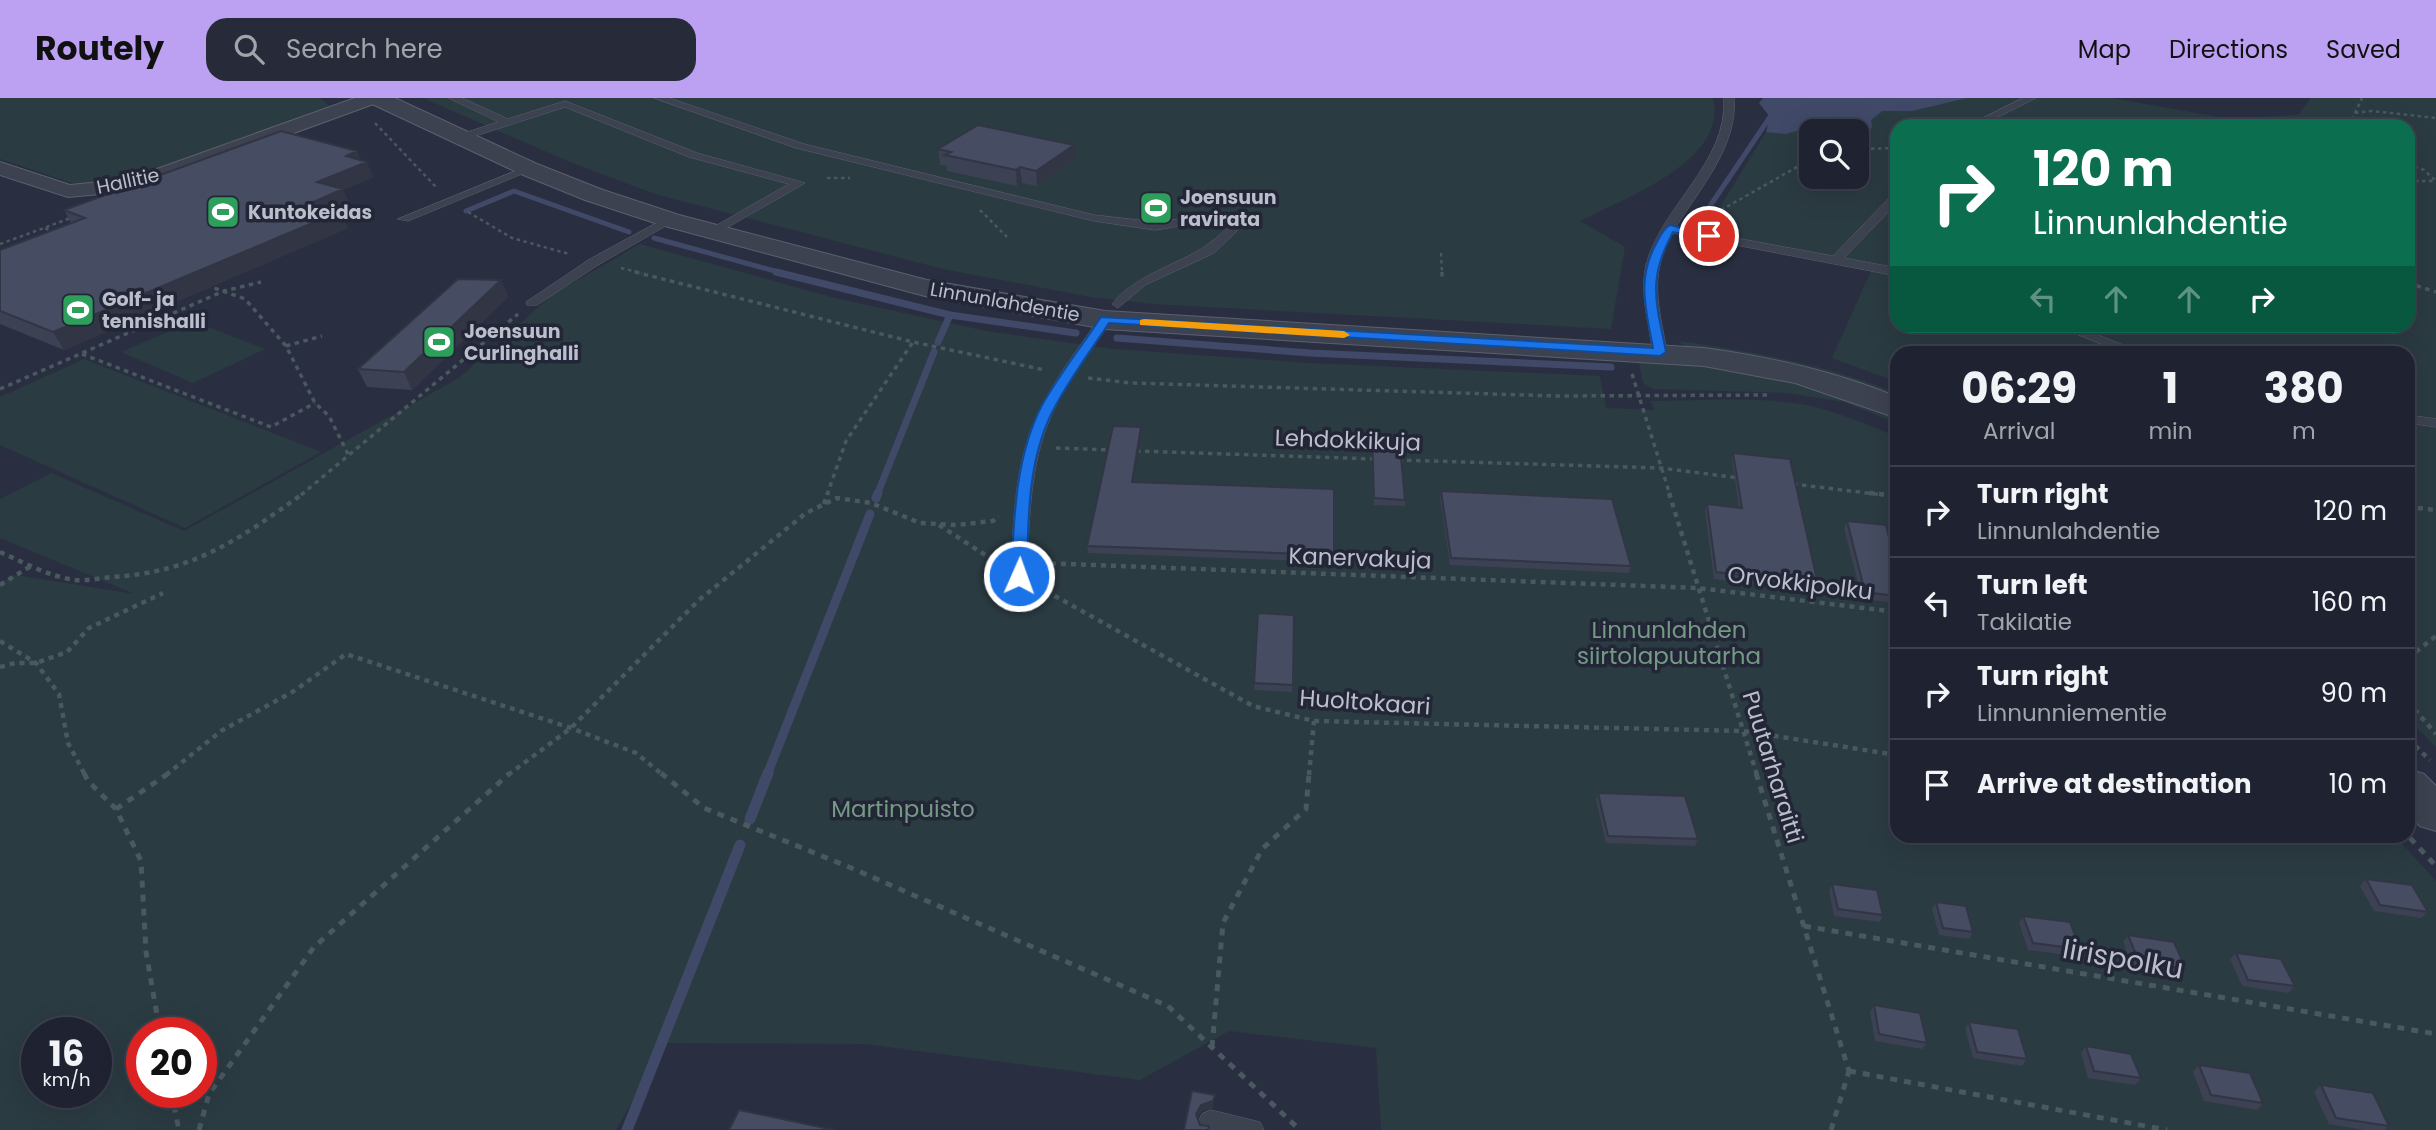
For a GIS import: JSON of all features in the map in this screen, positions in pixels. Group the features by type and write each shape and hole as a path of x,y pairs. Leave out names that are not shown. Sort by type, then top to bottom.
{"street":[{"name":"Hallitie","path":"0,168 68,191 111,187 161,175 372,98"},
{"name":"Linnunlahdentie","path":"378,98 529,169 594,195 670,220 925,288 1112,312 1660,352 1753,363 1834,383 1890,405"},
{"path":"2415,793 2436,814"}],"lane":[{"path":"454,98 507,122"},
{"path":"659,98 800,146 1094,218 1155,226 1211,218 1234,223 1235,226 1210,250 1141,282 1112,312 1048,407 1034,447 1022,497 1019,569"},
{"path":"1660,352 1648,288 1654,256 1731,118 1729,98"},
{"path":"1987,119 2031,98"},
{"path":"461,137 565,104 693,155 799,183 714,231"},
{"path":"404,219 529,169"},
{"path":"1838,258 1890,203"},
{"path":"532,302 594,261 670,220"},
{"path":"1670,229 1838,258 1890,270"},
{"path":"2083,333 2118,346"},
{"path":"2415,420 2436,423"},
{"path":"1211,1122 1251,1130"}],"path":[{"path":"2352,119 2362,98"},
{"path":"2355,113 2372,110 2436,118"},
{"path":"1869,149 1890,148"},
{"path":"1682,208 1716,213 1799,167"},
{"path":"2415,167 2424,170 2436,181"},
{"path":"2415,181 2436,181"},
{"path":"990,220 997,215"},
{"path":"0,244 76,216"},
{"path":"44,228 57,232"},
{"path":"1441,253 1442,279"},
{"path":"198,282 245,299 286,346 315,403 329,416 348,454"},
{"path":"0,389 224,291 261,282"},
{"path":"2415,285 2436,292"},
{"path":"0,552 31,566 75,580 146,575 197,560 236,541 312,487 532,302"},
{"path":"286,346 322,336"},
{"path":"824,505 846,442 913,342"},
{"path":"81,354 271,427 315,403"},
{"name":"Puutarharaitti","path":"1638,394 1849,1072"},
{"path":"1034,447 1117,450"},
{"name":"Lehdokkikuja","path":"1131,450 1382,459"},
{"name":"Lehdokkikuja","path":"1396,459 1661,468 1745,478"},
{"path":"1786,483 1890,495"},
{"path":"199,1130 209,1094 314,947 511,772 571,728 699,600 806,513 838,498 871,503 920,523 956,525 993,521 1022,497"},
{"path":"2415,508 2436,510"},
{"name":"Huoltokaari","path":"936,524 1019,569 1253,706 1314,721 1743,731 1890,754"},
{"path":"0,585 31,566"},
{"name":"Kanervakuja","path":"1019,569 1698,588"},
{"name":"Orvokkipolku","path":"1698,588 1890,611"},
{"path":"0,667 15,663 36,663 67,652 89,628 163,593"},
{"path":"2415,649 2436,636"},
{"path":"0,641 36,663 59,694 68,743 88,781 116,809 141,861 146,952 157,1017"},
{"path":"116,809 181,765 220,732 294,691 346,654 571,728 636,753 704,808 862,872 1168,1006 1300,1130"},
{"path":"2415,710 2436,734"},
{"path":"1212,1048 1223,923 1262,849 1306,809 1314,721"},
{"path":"2415,746 2436,765"},
{"path":"2415,843 2436,866"},
{"name":"Iirispolku","path":"1804,926 2436,1034"},
{"path":"1831,1130 1849,1072 2167,1130"},
{"path":"174,1108 179,1130"}],"green space":[{"path":"0,98 320,98 333,109 170,165 81,186 0,159"},
{"name":"Joensuun ravirata","path":"423,98 1713,98 1714,120 1705,141 1689,159 1669,175 1580,221 1625,247 1611,329 1153,304 1091,297 943,269 655,194 570,162"},
{"path":"1849,98 2112,98 2224,118 2298,115 2311,98 2436,98 2436,747 2415,726 2415,346 1890,346 1890,379 1832,358 1874,264 1700,232 1718,210 1766,132 1799,121 1799,189 1869,189 1869,119 1804,119"},
{"path":"640,244 835,298 986,331 1113,349 1309,363 1600,376 1606,408 1655,410 1650,401 1744,400 1800,404 1825,410 1890,434 1890,843 2401,843 2436,881 2436,1130 1381,1130 1376,1048 1229,1031 1140,1080 865,1044 665,1043 616,1130 0,1130 0,583 15,575 135,594 0,538 0,499 51,473 184,531 459,378 552,295"},
{"path":"193,321 265,349 193,383 121,352"},
{"path":"1678,341 1816,367 1890,390 1890,397 1686,347"},
{"path":"84,359 321,452 185,528 0,445 0,397"},
{"path":"1638,359 1683,362 1804,383 1890,414 1890,420 1844,402 1787,393 1654,389 1643,383"}],"water":[{"path":"1763,98 1967,98 1912,111 1882,111 1871,120 1872,128 1869,130 1869,119 1799,119 1799,130 1786,134 1766,132 1770,117 1759,103"}],"building":[{"path":"978,125 1074,145 1036,171 1020,167 1016,170 945,155 951,152 938,149"},
{"path":"281,131 357,151 346,156 367,162 317,182 343,189 311,203 341,211 53,332 0,311 0,250 85,218 64,210"},
{"path":"458,279 501,280 404,372 358,369"},
{"path":"1113,426 1141,427 1132,482 1334,489 1334,555 1087,546"},
{"path":"1372,434 1399,435 1405,500 1374,498"},
{"path":"1733,453 1790,459 1818,584 1716,572 1707,504 1742,508"},
{"path":"1441,491 1612,499 1631,566 1451,558"},
{"path":"1847,521 1886,525 1890,541 1890,595 1865,592"},
{"path":"1258,613 1294,615 1293,685 1254,683"},
{"path":"1598,793 1685,796 1698,839 1608,836"},
{"path":"2366,879 2412,885 2428,912 2380,905"},
{"path":"1832,884 1877,890 1883,915 1838,909"},
{"path":"1936,902 1966,906 1973,932 1943,928"},
{"path":"2023,916 2070,922 2080,949 2033,943"},
{"path":"2128,935 2174,942 2186,969 2139,962"},
{"path":"2236,953 2281,959 2295,986 2248,980"},
{"path":"1874,1005 1920,1013 1927,1043 1879,1034"},
{"path":"1969,1022 2018,1029 2027,1059 1977,1052"},
{"path":"2086,1046 2131,1054 2141,1078 2094,1071"},
{"path":"2199,1065 2250,1073 2263,1103 2211,1095"},
{"path":"2321,1085 2373,1093 2389,1126 2336,1118"},
{"path":"1192,1091 1215,1095 1213,1101 1201,1105 1196,1114 1200,1125 1209,1126 1208,1130 1184,1130"},
{"path":"739,1110 834,1130 729,1130"}],"waterway":[{"path":"1708,209 1770,117"},
{"path":"466,211 514,191 629,232"},
{"path":"654,238 782,273"},
{"path":"776,272 950,315"},
{"path":"938,342 950,315"},
{"path":"950,315 1076,333"},
{"path":"1117,338 1310,353 1611,367"},
{"path":"877,495 934,352"},
{"path":"876,498 878,493"},
{"path":"767,775 870,514"},
{"path":"750,819 768,773"},
{"path":"627,1130 740,845"}],"slow traffic":[{"path":"1144,322 1344,335"}],"place":[{"name":"Joensuun ravirata","path":"1156,208"},
{"name":"Kuntokeidas","path":"223,212"},
{"name":"Golf- ja tennishalli","path":"78,310"},
{"name":"Joensuun Curlinghalli","path":"439,342"}],"route":[{"path":"1019,576 1022,497 1034,447 1048,407 1105,320 1660,352 1648,288 1654,256 1670,229 1709,236"}],"park label":[{"name":"Linnunlahden siirtolapuutarha","path":"1669,643"},
{"name":"Martinpuisto","path":"903,809"}]}
